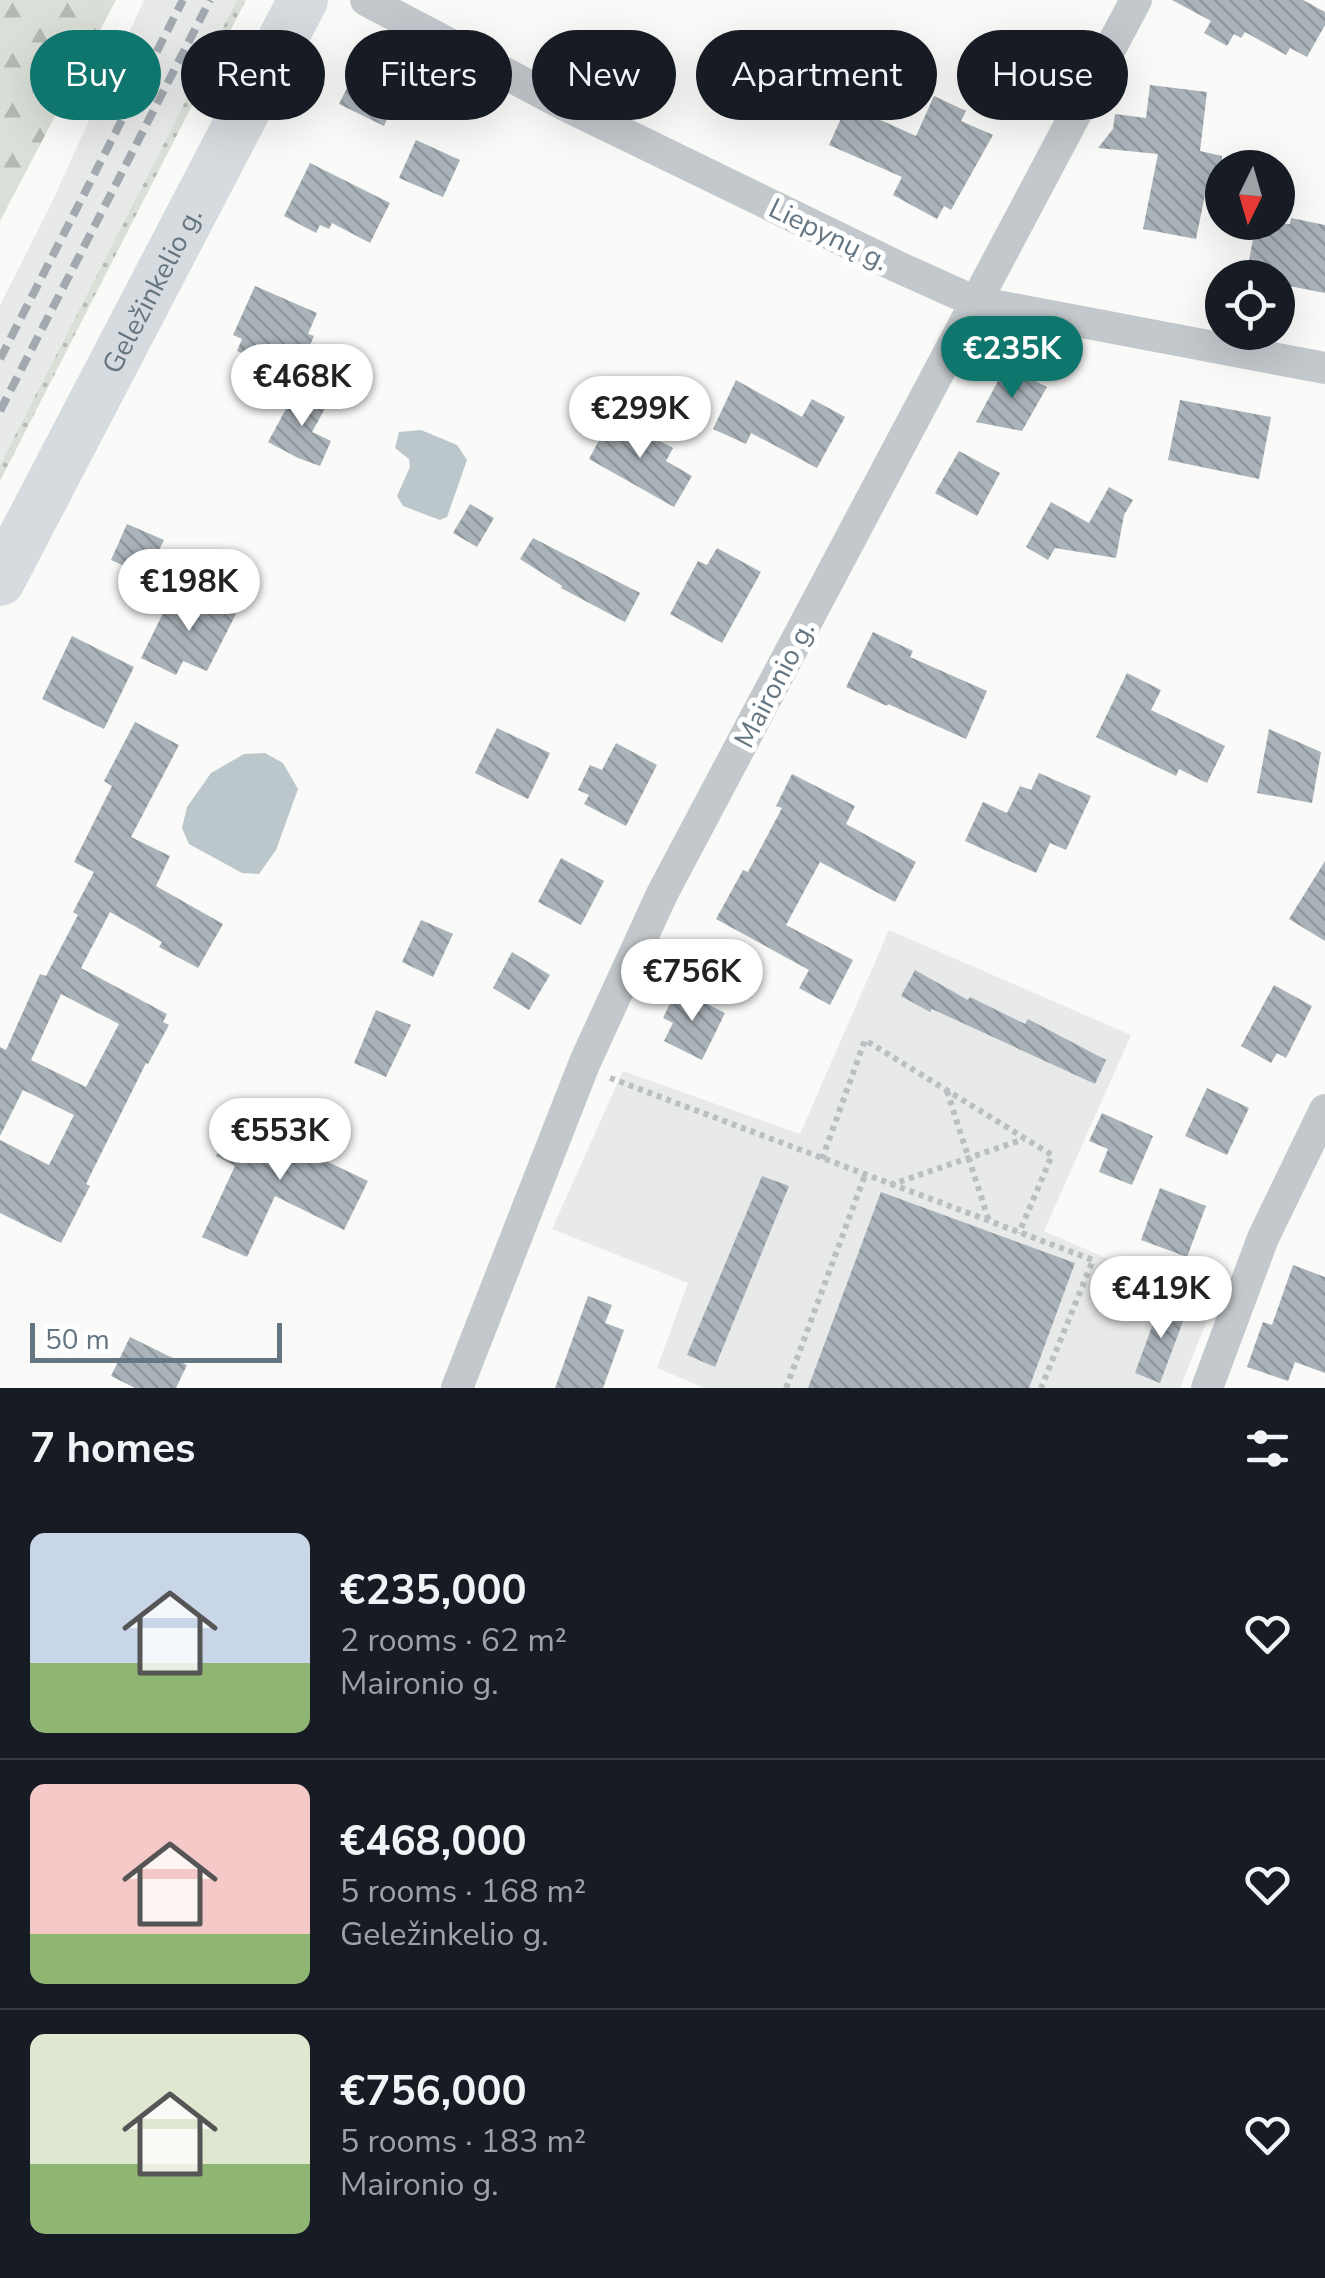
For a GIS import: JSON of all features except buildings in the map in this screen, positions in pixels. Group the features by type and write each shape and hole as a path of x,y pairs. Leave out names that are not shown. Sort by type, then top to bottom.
{"main road":[{"name":"Geležinkelio g.","path":"0,581 303,0"}],"street":[{"name":"Liepynų g.","path":"366,0 565,105 976,302 1325,368"},
{"name":"Maironio g.","path":"457,1388 585,1062 662,894 1136,0"},
{"path":"1207,1388 1263,1238 1325,1110"}],"path":[{"path":"822,1159 864,1040 1052,1155 1019,1233"},
{"path":"585,1062 618,1083 1093,1260 1042,1388"},
{"path":"947,1091 990,1222"},
{"path":"890,1185 1026,1139"},
{"path":"786,1388 865,1175"}],"shaded area":[{"path":"144,0 237,0 222,30 181,30 181,110 0,465 0,305 89,120 161,120 161,30 130,30"},
{"path":"421,430 457,445 467,460 447,517 440,520 403,506 397,496 410,467 409,459 395,448 399,432"},
{"path":"265,753 283,763 298,789 276,850 259,874 242,873 189,844 182,828 187,807 211,773 244,754"},
{"path":"889,930 1131,1035 1044,1231 1213,1305 1180,1388 705,1388 657,1368 688,1283 552,1229 623,1071 800,1134"}],"green space":[{"path":"0,0 116,0 100,30 30,30 30,120 53,120 0,221"},
{"path":"237,0 246,0 231,30 222,30"},
{"path":"181,110 181,120 185,120 0,481 0,465"}],"railway":[{"path":"0,359 183,0"},
{"path":"0,411 210,0"}]}
